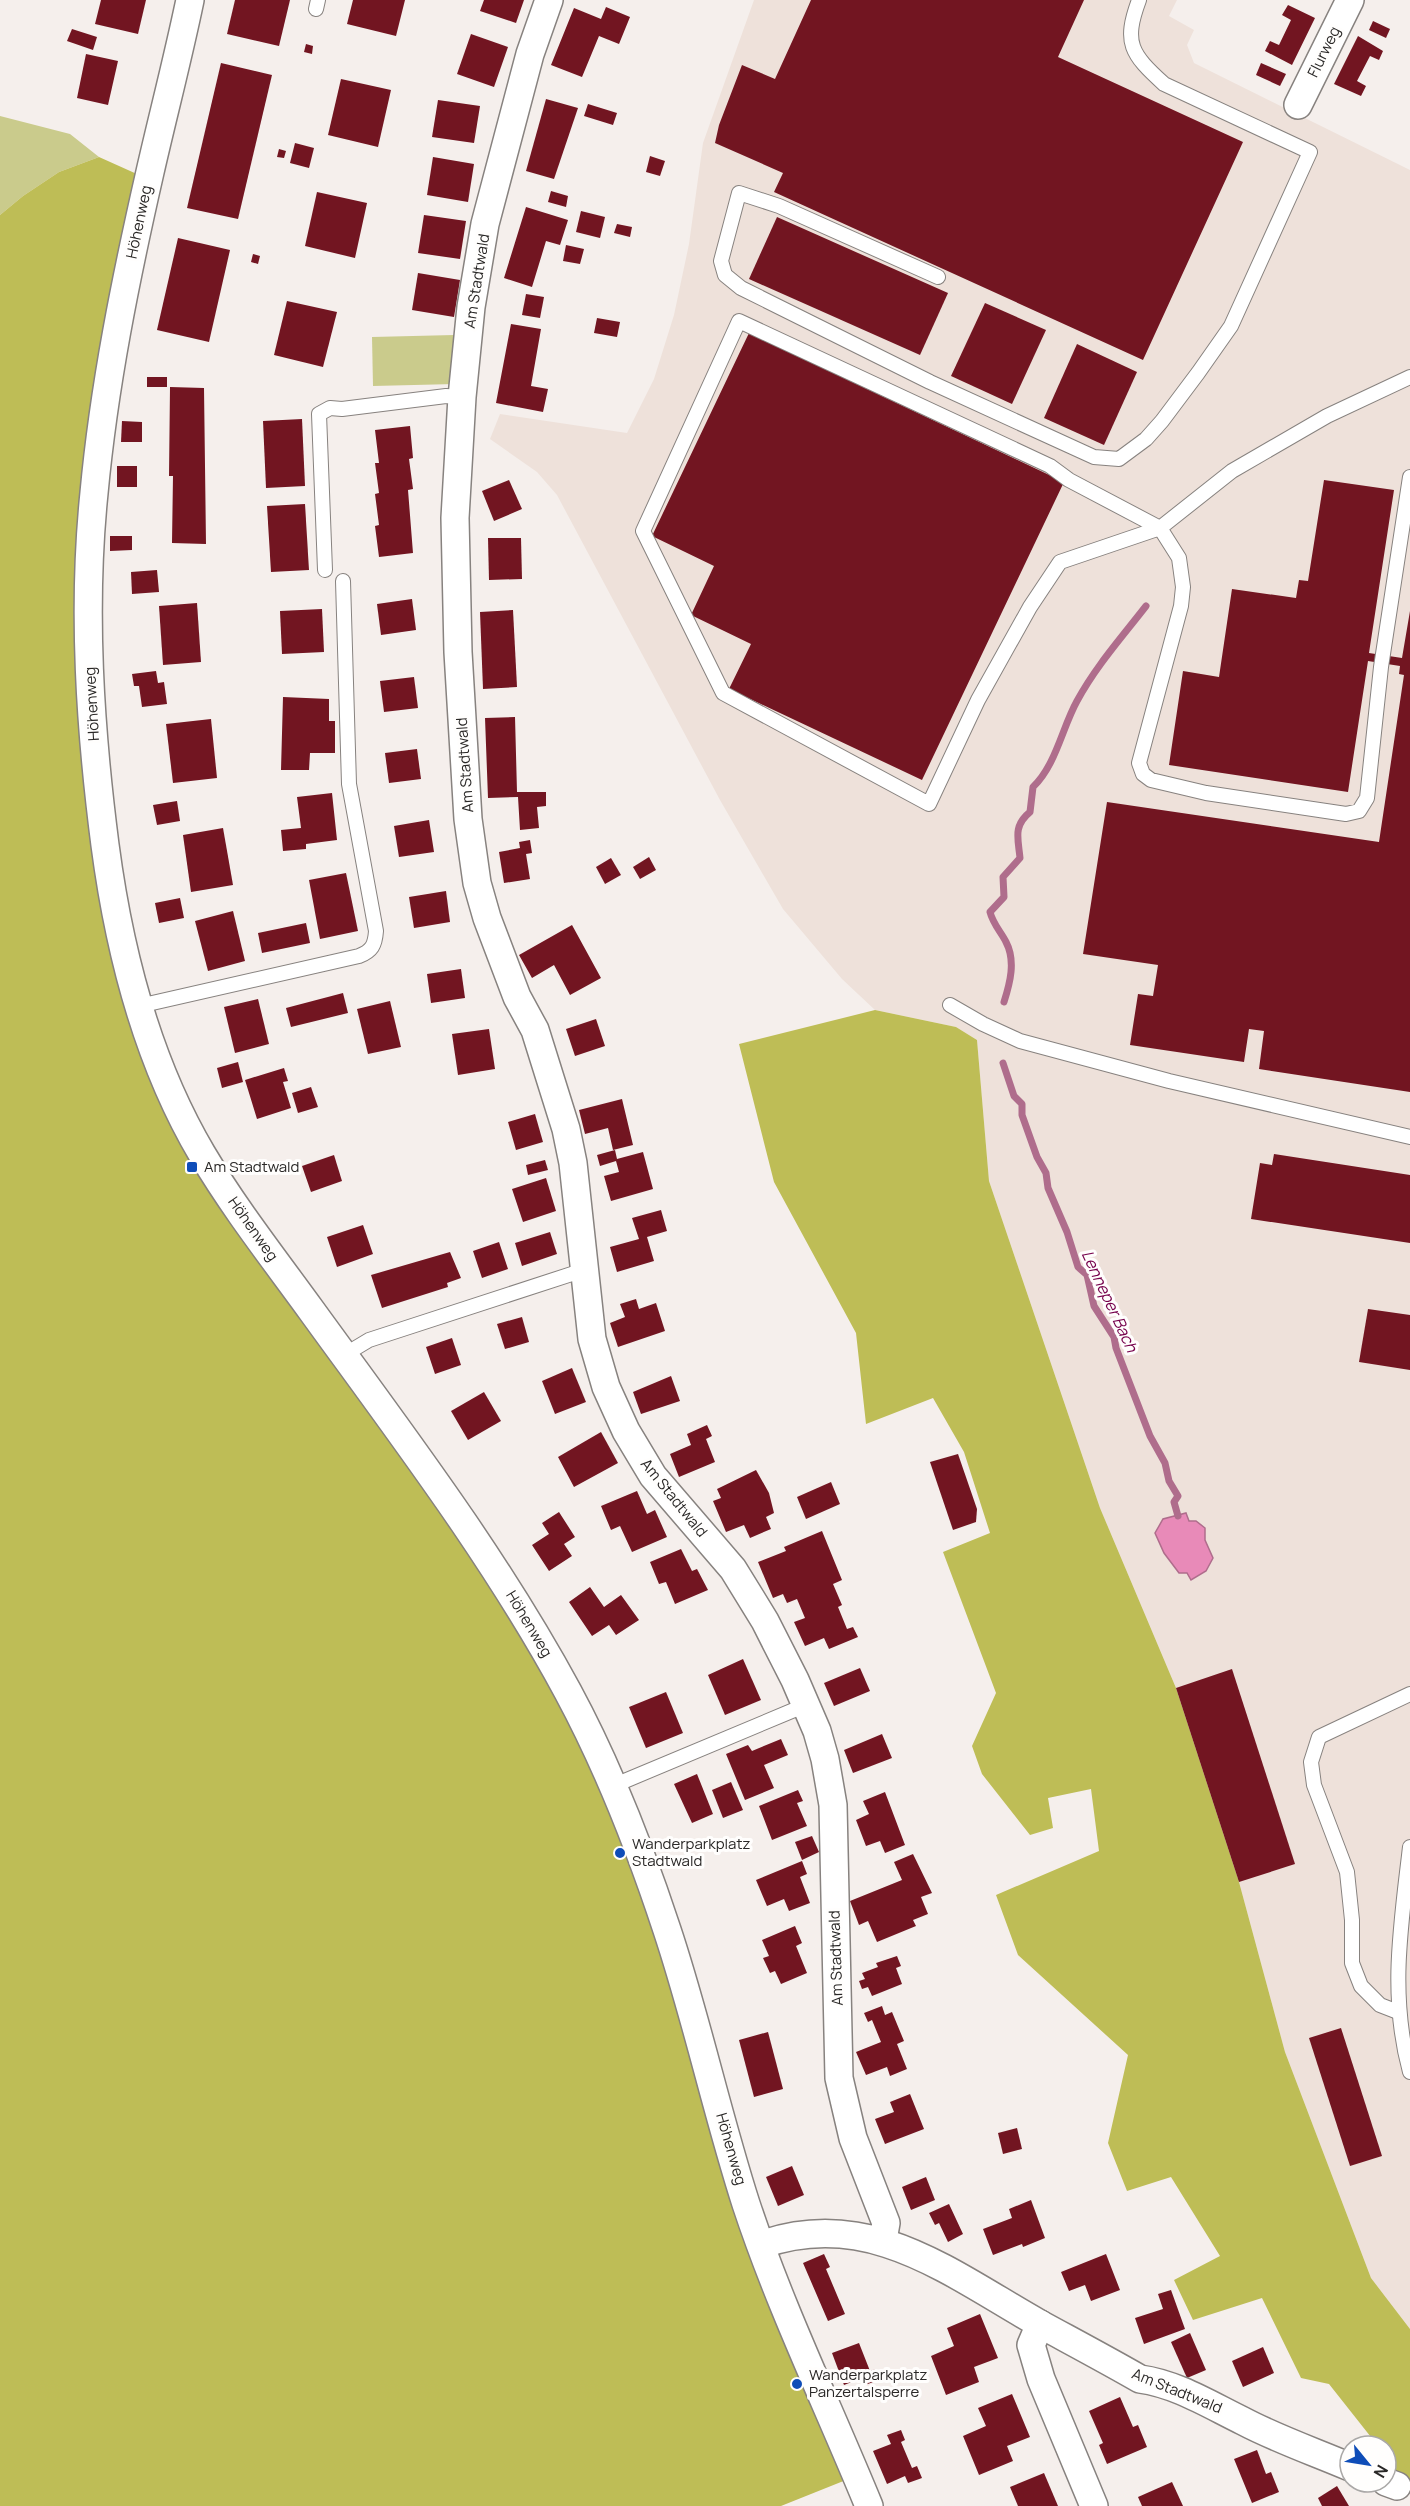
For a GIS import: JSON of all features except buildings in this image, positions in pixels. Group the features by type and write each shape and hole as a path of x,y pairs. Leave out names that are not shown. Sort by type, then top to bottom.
{"street":[{"name":"Höhenweg","path":"190,0 148,179 114,349 93,494 88,617 89,672 98,793 112,893 139,1006 163,1074 204,1157 241,1213 476,1540 516,1601 569,1694 615,1785 669,1935 746,2204 869,2506"},
{"name":"Am Stadtwald","path":"549,0 530,54 485,224 471,307 462,397 454,518 458,652 468,819 477,883 487,918 517,997 535,1030 566,1129 573,1162 592,1338 606,1387 626,1431 653,1476 732,1569 782,1652 817,1731 825,1759 833,1805 840,2078 853,2138 886,2223 883,2240"},
{"name":"Flurweg","path":"1298,105 1350,0"},
{"name":"Am Stadtwald","path":"761,2245 795,2235 817,2234 842,2234 883,2240 922,2256 1140,2379 1158,2382 1338,2462"},
{"path":"1040,2324 1031,2345 1041,2379 1094,2506"}],"lane":[{"path":"938,277 779,206 739,193 721,261 725,275 741,288 930,382 1094,457 1119,459 1146,439 1198,373 1231,326 1310,152 1164,84 1146,68 1132,47 1129,31 1139,0"},
{"path":"1410,377 1327,416 1232,471 1160,528 1060,562 1030,607 978,700 929,804 723,693 643,531 740,321 1050,466 1070,480 1160,528 1179,558 1183,587 1181,606 1139,763 1143,774 1151,780 1206,793 1346,814 1359,811 1367,798 1382,667 1410,477"},
{"path":"325,570 320,414 330,408 342,409 446,396 462,397"},
{"path":"139,1006 359,956 369,953 375,943 376,931 350,784 343,581"},
{"path":"950,1005 983,1024 1020,1041 1169,1081 1410,1137"},
{"path":"344,1355 369,1340 584,1270"},
{"path":"1398,2012 1380,2005 1361,1986 1353,1963 1352,1920 1347,1872 1314,1785 1311,1762 1319,1737 1410,1694"},
{"path":"615,1785 806,1705"},
{"path":"1410,1847 1397,1954 1398,2012 1401,2039 1410,2072"}],"shaded area":[{"path":"754,0 1177,0 1169,16 1194,30 1187,45 1194,63 1410,170 1410,2329 1371,2278 1285,2052 1239,1882 1176,1688 1100,1508 989,1181 977,1040 956,1027 875,1010 842,979 783,909 720,800 557,495 537,472 490,439 500,414 627,433 654,379 674,315 689,244 703,143"},
{"path":"99,157 148,179 99,454 98,793 163,1074 569,1694 691,2013 856,2476 781,2506 0,2506 0,215 23,196 59,172"},
{"path":"875,1010 956,1027 977,1040 989,1181 1100,1508 1176,1688 1239,1882 1285,2052 1371,2278 1410,2329 1410,2490 1398,2473 1398,2434 1369,2434 1329,2384 1301,2378 1262,2298 1193,2320 1174,2280 1220,2256 1171,2177 1127,2191 1108,2143 1128,2055 1018,1955 996,1895 1099,1851 1091,1789 1048,1798 1053,1828 1030,1835 982,1774 972,1746 996,1693 943,1552 990,1533 964,1452 933,1398 866,1424 856,1333 774,1182 739,1044"},
{"path":"1186,1513 1189,1521 1196,1521 1205,1528 1205,1540 1213,1558 1206,1571 1191,1580 1187,1573 1179,1573 1164,1553 1155,1533 1163,1519"}],"green space":[{"path":"0,116 70,134 99,157 59,172 23,196 0,215"},
{"path":"454,335 455,384 373,386 372,337"}],"waterway":[{"name":"Lenneper Bach","path":"1004,1002 1010,980 1011,957 1006,942 990,912 1004,897 1003,877 1020,858 1019,827 1030,812 1033,787 1047,768 1084,688 1146,606"},
{"name":"Lenneper Bach","path":"1003,1063 1014,1096 1022,1104 1022,1115 1037,1157 1046,1173 1048,1188 1067,1232 1078,1267 1087,1275 1094,1306 1114,1337 1116,1348 1150,1436 1165,1463 1169,1481 1178,1496 1174,1502 1178,1516"}],"place":[{"name":"Am Stadtwald","path":"192,1167"},
{"name":"Wanderparkplatz Stadtwald","path":"620,1853"},
{"name":"Wanderparkplatz Panzertalsperre","path":"797,2384"}]}
